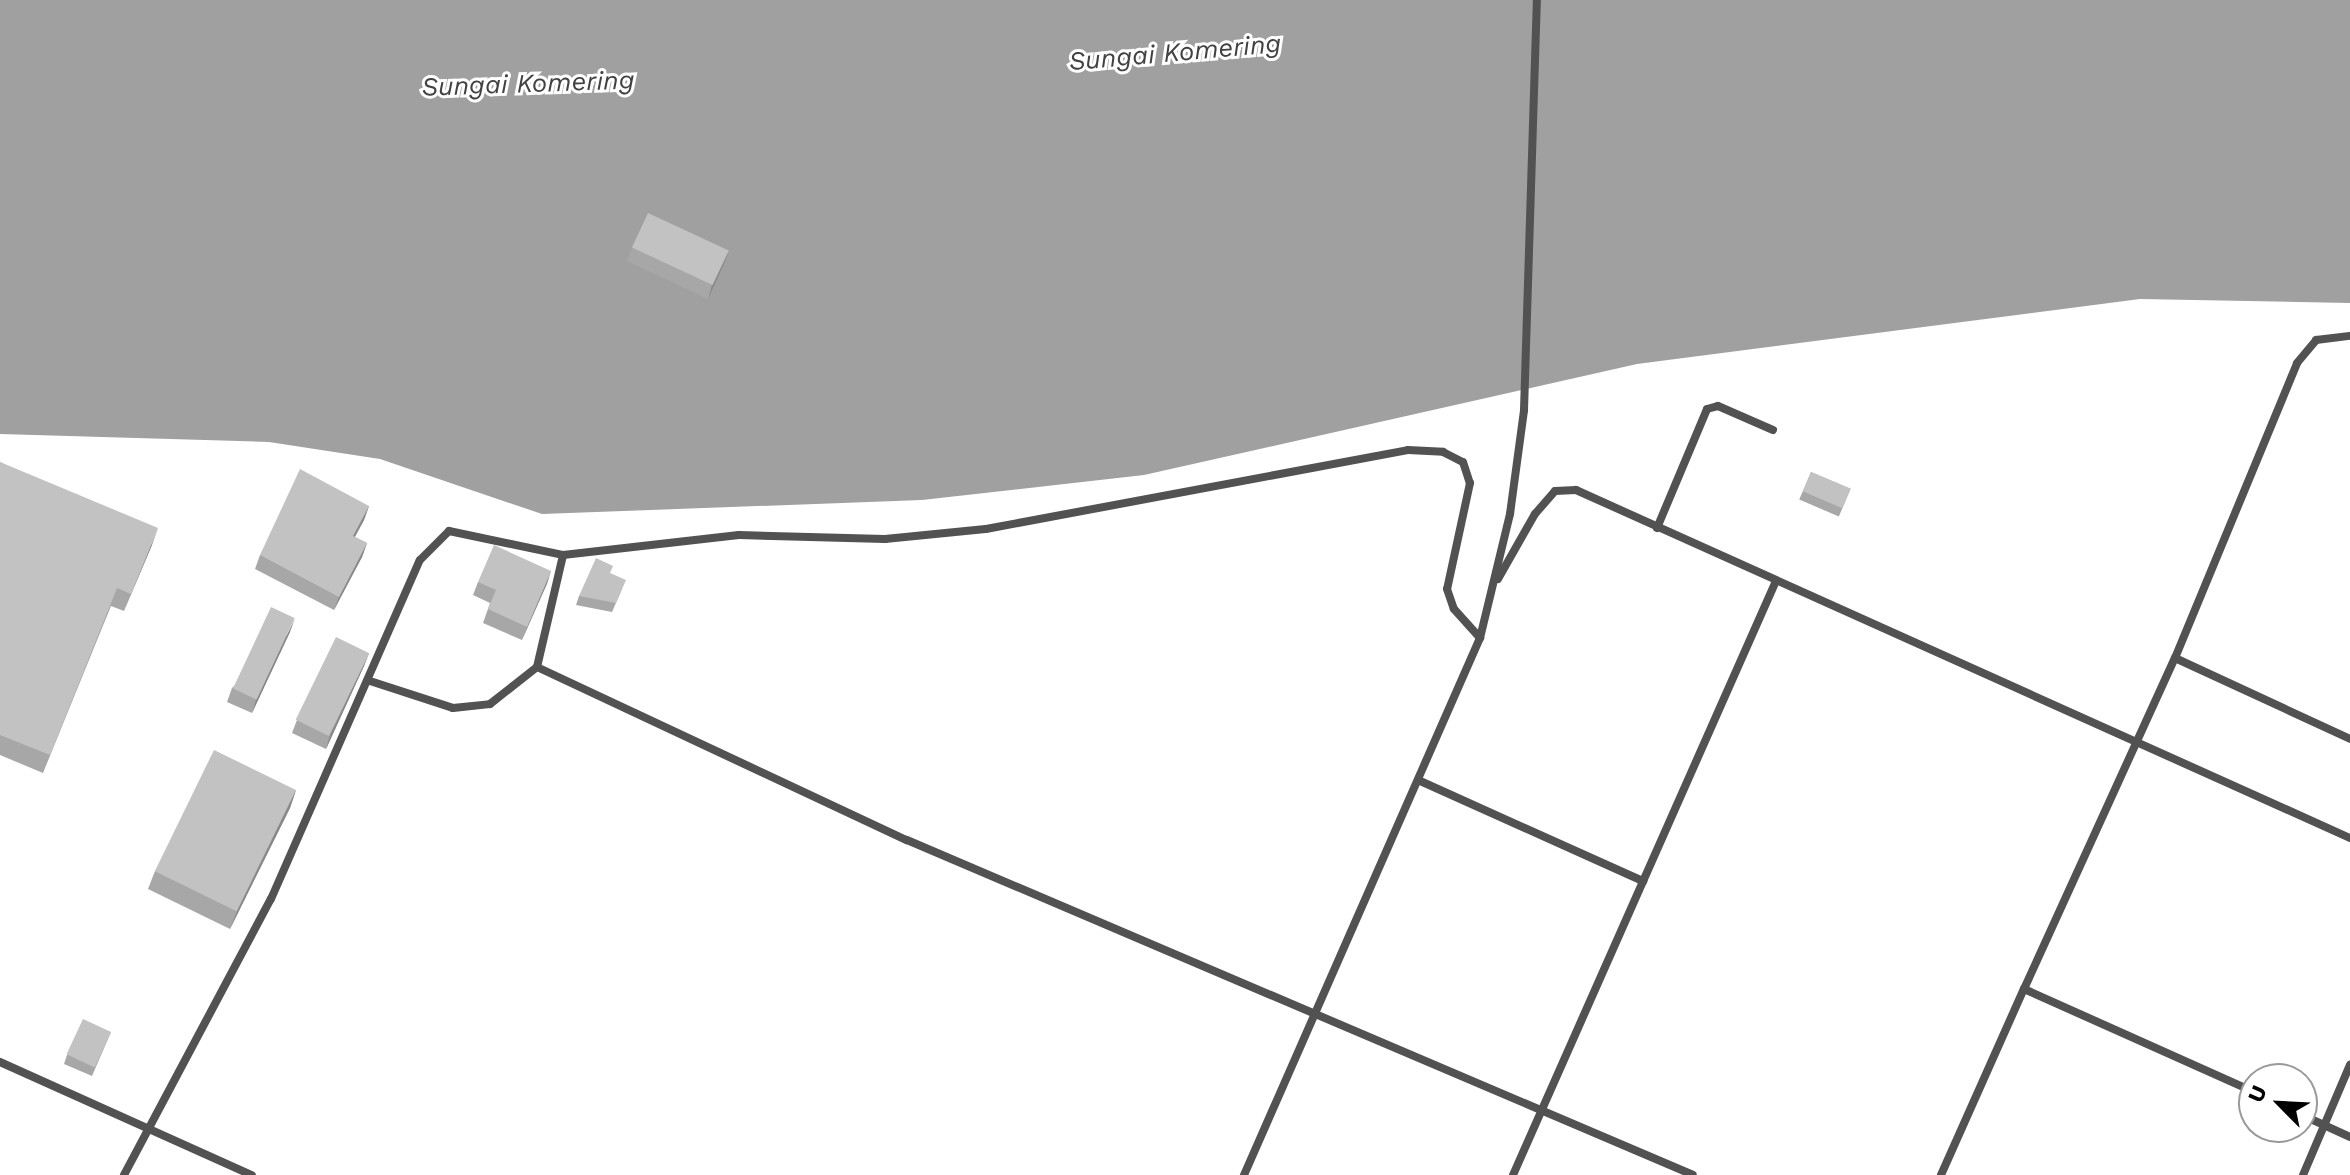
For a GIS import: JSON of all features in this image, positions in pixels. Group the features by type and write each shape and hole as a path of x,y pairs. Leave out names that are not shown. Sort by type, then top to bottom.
{"lane":[{"path":"1244,1175 1480,638 1492,590 1524,410 1537,0"},
{"path":"1941,1175 2175,658 2297,363 2316,340 2350,336"},
{"path":"1657,528 1707,409 1718,406 1773,430"},
{"path":"124,1175 271,899 434,540 471,532 563,555 739,535 885,539 986,529 1408,450 1443,452 1463,462 1470,483 1447,589 1454,609 1480,638"},
{"path":"1492,590 1555,491 1576,490 2137,738 2350,838"},
{"path":"370,681 453,708 490,704 537,667 563,555"},
{"path":"1513,1175 1776,581"},
{"path":"2175,658 2350,739"},
{"path":"537,667 907,840 1693,1175"},
{"path":"1418,780 1643,881"},
{"path":"2024,989 2238,1085"},
{"path":"0,1062 252,1175"},
{"path":"2303,1175 2322,1124 2350,1065"},
{"path":"2318,1122 2350,1137"}],"water":[{"name":"Sungai Komering","path":"0,0 2350,0 2350,303 2140,299 1637,364 1144,475 922,500 542,514 380,459 269,442 0,434"}],"building":[{"path":"648,213 729,251 713,285 632,247"},
{"path":"0,462 158,528 131,594 117,588 50,755 0,735"},
{"path":"300,469 369,506 353,536 367,543 339,597 260,555"},
{"path":"1811,472 1851,489 1842,508 1803,491"},
{"path":"494,545 551,571 527,627 488,609 496,590 478,582"},
{"path":"596,558 613,566 610,573 626,580 616,603 579,596"},
{"path":"271,607 295,618 257,700 233,689"},
{"path":"336,637 369,653 329,736 296,720"},
{"path":"214,750 296,790 237,911 155,871"},
{"path":"83,1019 111,1032 95,1067 67,1054"}]}
